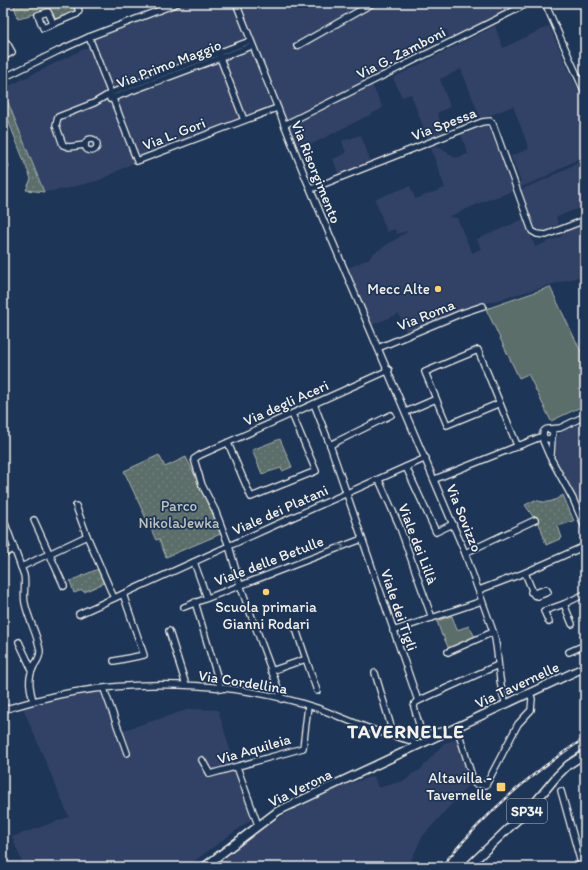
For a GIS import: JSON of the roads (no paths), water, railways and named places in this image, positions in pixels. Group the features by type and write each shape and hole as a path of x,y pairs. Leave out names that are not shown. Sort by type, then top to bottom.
{"main road":[{"name":"Via Tavernelle","path":"417,746 585,667"},
{"name":"Via Verona","path":"204,867 278,810 417,746"},
{"name":"SP34","path":"468,867 533,805 568,765 585,754"}],"street":[{"path":"54,23 77,14 79,11 76,3"},
{"path":"3,78 90,37 167,5 178,3"},
{"name":"Via Risorgimento","path":"236,3 284,126 378,348"},
{"path":"297,46 363,6 373,3"},
{"name":"Via G. Zamboni","path":"284,126 529,3"},
{"path":"545,3 585,93"},
{"name":"Via L. Gori","path":"90,37 137,161 277,108"},
{"name":"Via Primo Maggio","path":"85,146 69,147 63,145 56,125 58,117 251,43"},
{"path":"219,55 244,120"},
{"name":"Via Spessa","path":"311,189 455,132 482,122 490,121 493,124 532,231 537,234 546,235 585,220"},
{"name":"Via Roma","path":"378,348 459,314 484,306"},
{"name":"Via Sovizzo","path":"378,348 389,370 465,553 493,632 497,648 501,692 506,704"},
{"path":"500,403 447,425 425,372 478,350 500,403 517,445"},
{"name":"Via degli Aceri","path":"230,546 215,510 202,485 194,459 228,442 389,370"},
{"path":"406,412 436,399"},
{"name":"Viale dei Tigli","path":"314,404 330,445 418,701 415,703 414,707 422,735"},
{"path":"228,442 251,497 316,471 292,414"},
{"path":"330,445 391,415"},
{"path":"543,435 547,439 560,428 585,416"},
{"path":"560,428 545,430 543,441 585,527"},
{"path":"550,429 552,432 552,458"},
{"path":"434,479 543,435"},
{"name":"Viale dei Platani","path":"80,614 426,458"},
{"path":"406,467 436,532 453,524"},
{"name":"Viale dei Lillà","path":"378,480 399,525 432,618"},
{"path":"76,506 87,536 114,598"},
{"path":"3,518 21,567 25,583 25,604 40,651 40,656 29,679 33,701"},
{"path":"34,520 64,586"},
{"path":"465,553 535,520"},
{"path":"21,567 87,536"},
{"name":"Viale delle Betulle","path":"184,607 362,539"},
{"path":"230,546 240,585 282,699"},
{"path":"478,590 525,573 585,546"},
{"path":"3,554 14,549"},
{"path":"194,562 207,598"},
{"path":"525,573 532,592"},
{"path":"114,661 144,655 123,594"},
{"path":"548,622 544,611 585,594"},
{"path":"393,631 482,601"},
{"path":"195,602 221,689"},
{"path":"564,604 572,624"},
{"path":"296,629 316,691"},
{"path":"169,630 186,685"},
{"path":"448,652 493,632"},
{"path":"19,642 32,670"},
{"path":"569,652 585,645"},
{"path":"271,671 306,659"},
{"path":"418,701 498,665"},
{"path":"375,673 393,733"},
{"name":"Via Cordellina","path":"3,710 33,701 74,692 129,686 186,685 254,693 282,699 308,706 374,730 412,741 417,746"},
{"path":"104,689 127,752"},
{"path":"456,728 475,784 486,785 518,724 531,710 532,698 530,693"},
{"name":"Via Aquileia","path":"202,760 210,774 303,748 308,706"},
{"name":"Via Cordellina","path":"374,730 403,735 422,735 456,728"},
{"path":"237,767 258,825"},
{"path":"561,791 582,867"}],"railway":[{"path":"441,867 490,813 526,781 585,738"}],"place":[{"name":"Mecc Alte","path":"438,289"},
{"name":"Scuola primaria Gianni Rodari","path":"266,592"},
{"name":"Altavilla - Tavernelle","path":"501,787"}],"district":[{"name":"TAVERNELLE","path":"406,731"}],"park label":[{"name":"Parco NikolaJewka","path":"179,514"}]}
